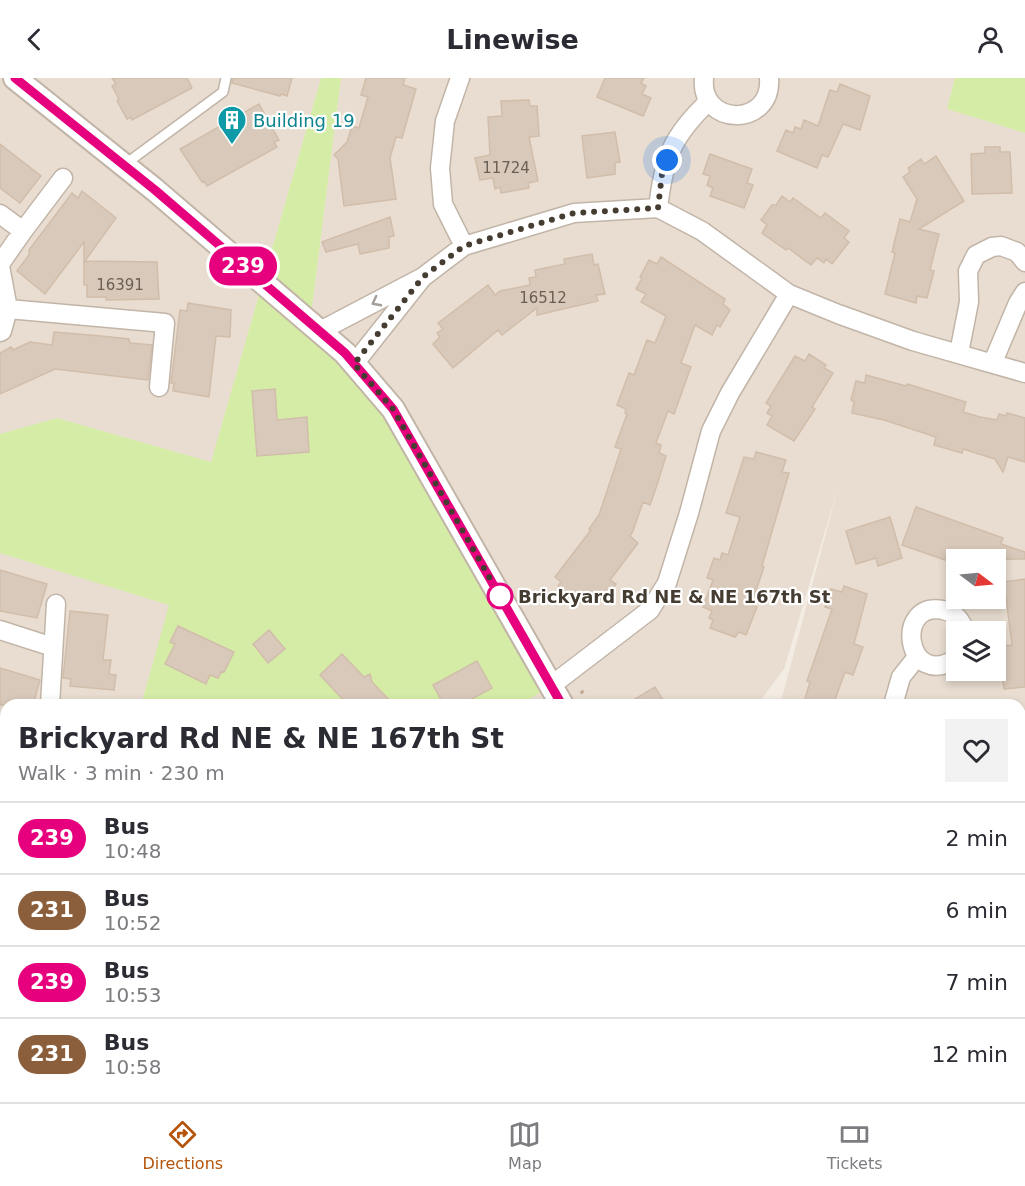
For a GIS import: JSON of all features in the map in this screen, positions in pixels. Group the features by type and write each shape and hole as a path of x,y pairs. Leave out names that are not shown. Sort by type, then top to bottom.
{"street":[{"path":"15,78 124,165 345,353 393,409 557,695 650,610 666,583 689,513 711,431 730,393 789,294"},
{"path":"460,78 445,121 440,168 443,204 464,246"},
{"path":"704,78 709,101 724,114 745,115 762,104 767,95 769,78"},
{"path":"658,208 662,174 671,146 694,114 709,101"},
{"path":"0,332 8,309 0,265 22,231 63,178"},
{"path":"320,331 423,277 464,246 574,213 658,208 702,231 789,294 913,341 1025,373"},
{"path":"0,214 22,231"},
{"path":"959,353 969,302 968,271 976,255 992,247 1001,246 1017,252 1025,262"},
{"path":"354,364 423,277"},
{"path":"993,362 1025,292"},
{"path":"8,309 165,323 159,387"},
{"path":"50,699 56,604"},
{"path":"946,663 932,665 917,657 910,632 913,623 926,612 935,609 952,613 960,621"},
{"path":"0,630 53,646"},
{"path":"895,699 901,677 917,657"}],"lane":[{"path":"124,165 223,92 226,78"}],"shaded area":[{"path":"0,78 321,78 211,462 57,418 0,434"},
{"path":"341,78 955,78 947,109 1025,133 1025,699 782,699 838,488 784,669 762,699 529,699 551,685 310,323"},
{"path":"0,553 170,605 143,699 0,699"}],"green space":[{"path":"321,78 341,78 310,323 345,353 552,685 530,699 143,699 169,605 0,553 0,434 57,418 211,462"},
{"path":"955,78 1025,78 1025,133 947,109"}],"building":[{"path":"112,78 187,78 192,88 132,120 131,117 127,119 117,101 119,99 112,86 116,84"},
{"path":"233,78 292,78 287,96 281,94 280,96 232,83"},
{"path":"366,78 405,78 403,85 416,89 402,138 396,137 390,158 396,199 344,206 338,159 334,155 347,142 352,126 359,128 368,97 361,95"},
{"path":"605,78 644,78 641,83 646,86 642,94 651,98 643,116 597,97"},
{"path":"840,84 870,96 860,130 843,124 828,157 822,155 817,168 777,151 786,130 793,133 795,127 801,129 804,120 818,126 830,90 837,92"},
{"path":"529,100 530,106 537,106 539,136 529,137 538,181 528,183 529,188 501,193 500,187 495,189 493,178 480,180 475,158 490,155 488,117 502,116 501,101"},
{"name":"Building 19","path":"259,104 279,140 274,142 277,147 207,186 180,149"},
{"path":"615,132 620,162 615,163 615,174 587,178 582,136"},
{"path":"0,144 41,176 20,203 0,188"},
{"path":"985,147 1000,147 1000,152 1010,152 1012,193 972,194 971,154 985,153"},
{"path":"710,154 752,169 747,183 753,185 744,208 710,196 713,188 707,185 710,176 703,174"},
{"path":"936,156 964,201 919,229 939,234 930,270 934,271 927,298 917,296 916,303 885,294 900,219 910,222 917,199 903,177 910,172 908,168 921,159 924,164"},
{"path":"82,191 116,218 85,261 157,262 159,299 106,300 106,297 87,297 87,285 84,285 84,242 45,294 17,271 29,255 29,250 72,193 78,198"},
{"path":"782,196 790,202 793,198 821,218 825,213 849,231 844,238 849,242 832,264 826,259 824,263 817,258 811,265 762,233 767,225 761,220"},
{"path":"390,217 394,236 389,237 389,248 360,254 358,244 326,252 322,242"},
{"path":"592,254 594,265 598,264 605,294 596,295 598,301 537,315 537,308 502,335 498,330 453,368 433,344 440,337 437,333 443,329 438,323 488,285 495,295 500,291 530,285 529,278 536,277 535,270 565,264 564,259"},
{"path":"661,257 725,299 723,304 730,310 720,327 717,325 712,335 695,325 681,363 691,367 674,414 668,411 656,443 661,445 659,453 666,456 650,505 643,502 630,536 638,543 610,580 616,584 603,601 590,591 580,603 558,586 561,582 555,577 591,530 589,529 599,515 621,449 615,447 627,414 626,409 617,405 629,373 634,375 647,340 655,343 666,316 641,302 646,294 636,289 649,260 657,264"},
{"path":"188,303 231,310 230,337 216,336 209,397 173,391 174,383 171,383 180,310 187,311"},
{"path":"54,332 129,339 130,343 152,345 148,380 55,369 0,394 0,353 11,347 13,350 30,342 52,345"},
{"path":"809,354 826,365 824,368 833,373 812,407 815,409 794,441 767,425 772,416 767,413 771,406 766,403 795,356 805,361"},
{"path":"866,375 906,386 907,384 966,402 963,412 980,417 997,420 999,414 1006,416 1007,413 1025,418 1025,462 1008,457 1003,472 995,459 963,449 962,453 934,445 936,437 884,420 852,413 854,402 851,400 856,381 865,383"},
{"path":"275,389 277,420 307,417 309,452 257,456 252,391"},
{"path":"756,452 786,460 782,472 789,473 762,566 764,567 751,605 757,607 746,635 739,632 735,637 710,628 713,620 709,618 712,611 703,607 713,580 707,578 714,558 720,560 722,553 728,555 740,517 726,513 744,457 754,459"},
{"path":"916,507 1003,538 1001,544 1025,552 1025,559 1006,559 1006,549 946,549 945,560 902,545"},
{"path":"890,517 902,558 878,566 876,558 856,564 846,531"},
{"path":"0,570 47,584 37,618 0,611"},
{"path":"1025,579 1025,687 1004,689 1006,646 1012,645 1006,582"},
{"path":"844,586 867,594 854,644 863,647 853,675 845,672 835,699 805,699 810,682 807,681 832,609 825,607 831,589 842,592"},
{"path":"70,611 108,615 103,660 111,660 109,674 116,675 114,690 70,686 71,679 63,678"},
{"path":"178,626 234,652 224,672 222,671 218,678 210,675 206,684 165,664 175,644 170,642"},
{"path":"269,630 285,649 268,663 253,644"},
{"path":"342,654 364,677 370,674 372,682 388,699 342,699 320,675"},
{"path":"477,661 492,688 472,699 441,699 433,685"},
{"path":"0,668 40,680 35,699 0,699"},
{"path":"655,687 662,699 635,699"}],"bus line":[{"name":"239","path":"15,78 155,190 345,353 393,409 559,699"}],"place":[{"name":"Building 19","path":"232,146"},
{"name":"Brickyard Rd NE & NE 167th St","path":"500,596"}],"route":[{"path":"500,596 393,409 354,364 423,277 464,246 574,213 658,208 662,174 667,160"}]}
